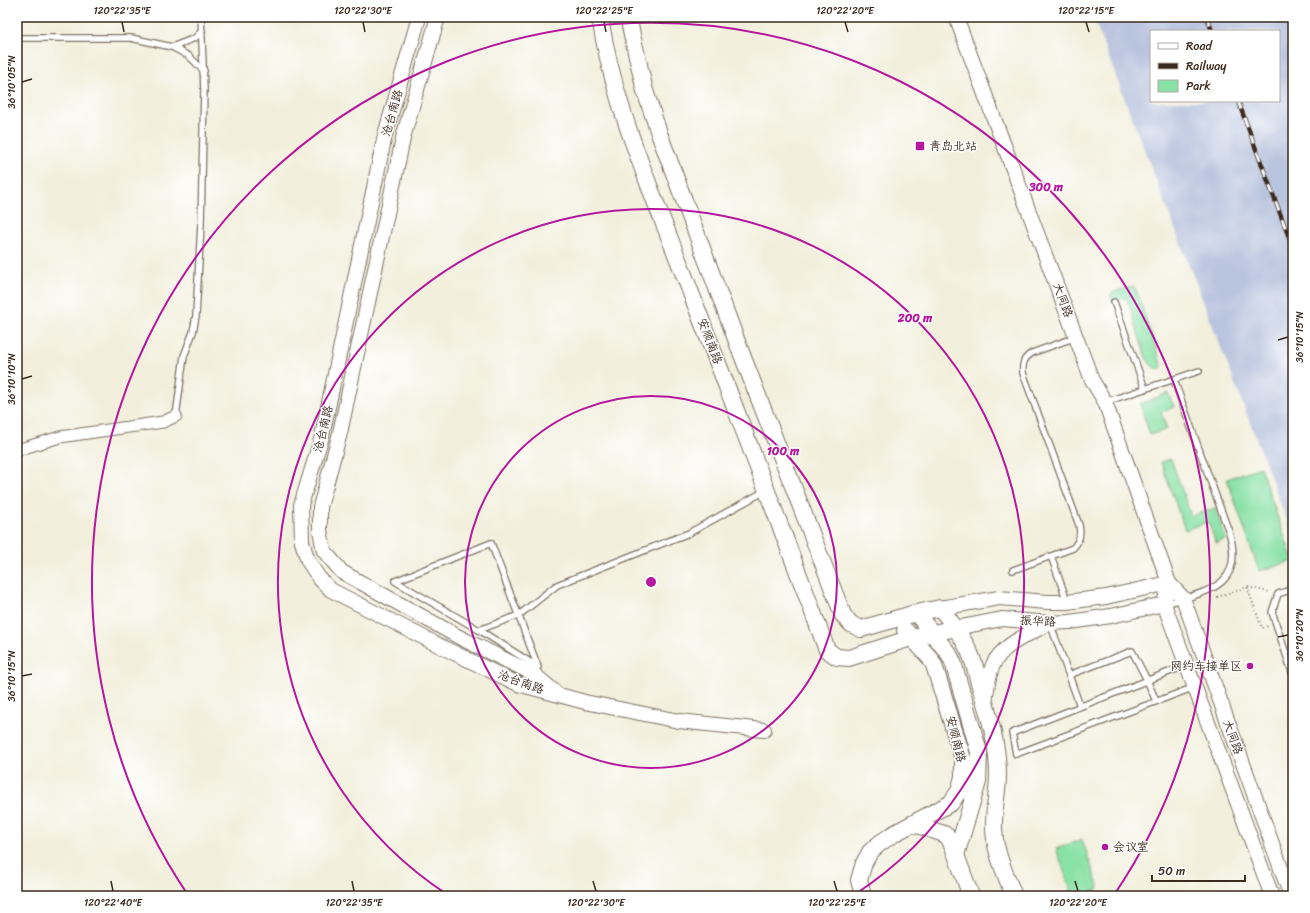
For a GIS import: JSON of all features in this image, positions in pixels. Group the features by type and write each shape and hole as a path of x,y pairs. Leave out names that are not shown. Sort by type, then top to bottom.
{"main road":[{"name":"安顺南路","path":"600,17 618,98 640,162 767,489 827,650 837,657"},
{"path":"628,17 645,91 655,121 739,347 843,615 851,624 861,629 916,613 940,608 956,628 972,657 996,746 998,775 994,824 995,839 1000,859 1014,896"},
{"path":"916,613 949,654 978,752 978,782 956,855"},
{"name":"安顺南路","path":"863,896 859,880 870,852 895,833 951,803 960,791 963,777 963,759 934,665 930,658 895,619"},
{"name":"振华路","path":"837,657 849,658 911,638 956,628"},
{"path":"914,824 944,834 948,837 971,896"}],"street":[{"name":"沧台南路","path":"419,17 385,135 322,436 301,505 302,542 308,561 319,578 331,590 518,684 558,695 679,722 764,730"},
{"name":"沧台南路","path":"438,17 404,134 340,433 320,507 320,530 324,551 342,572 459,637 528,670 558,695"},
{"name":"大同路","path":"956,17 1092,380 1105,402 1169,583 1183,598 1291,896"},
{"path":"17,450 60,437 163,422 176,416"},
{"path":"1164,604 1169,583"},
{"name":"振华路","path":"940,608 999,598 1067,602 1106,597 1169,583"},
{"name":"大同路","path":"1164,604 1272,896"},
{"name":"振华路","path":"956,628 1002,619 1050,623 1070,622 1111,616 1164,604"},
{"path":"985,702 993,665 1000,654 1011,645 1050,623"}],"lane":[{"path":"176,416 184,356 193,332 196,316 204,71 201,17"},
{"path":"172,47 195,38 202,31"},
{"path":"17,38 131,38 172,47 189,56 204,71"},
{"path":"1114,302 1145,389"},
{"path":"1013,570 1073,548 1078,543 1080,536 1080,530 1023,373 1022,366 1026,356 1032,352 1076,337"},
{"path":"1105,402 1199,371"},
{"path":"1164,604 1210,589 1223,581 1232,567 1233,551 1230,535 1174,380"},
{"path":"479,630 519,616 556,585 689,533 767,489"},
{"path":"491,543 519,616 538,667 479,630 395,581 491,543"},
{"path":"1051,556 1067,602"},
{"path":"1293,589 1278,594 1272,612 1293,675"},
{"path":"1050,623 1080,706"},
{"path":"1069,675 1132,651 1148,680 1156,701"},
{"path":"1187,665 1012,733 1016,754 1195,687"}],"path":[{"path":"1211,598 1247,587 1278,594"},
{"path":"1247,587 1262,628 1275,624"}],"shaded area":[{"path":"1093,17 1293,17 1293,537 1266,464"}],"green space":[{"path":"1133,286 1135,287 1162,366 1158,369 1153,367 1146,358 1127,298 1113,302 1110,295 1114,292"},
{"path":"1168,393 1174,407 1161,412 1167,429 1150,435 1140,404"},
{"path":"1171,459 1191,516 1215,508 1226,539 1216,543 1208,522 1185,530 1161,462"},
{"path":"1260,467 1293,561 1259,571 1227,479"},
{"path":"1082,839 1099,889 1079,896 1073,896 1056,849"}],"railway":[{"path":"1207,17 1212,30"},
{"path":"1238,102 1293,248"}],"place":[{"name":"青岛北站","path":"920,146"},
{"name":"网约车接单区","path":"1250,666"},
{"name":"会议室","path":"1105,847"}]}
